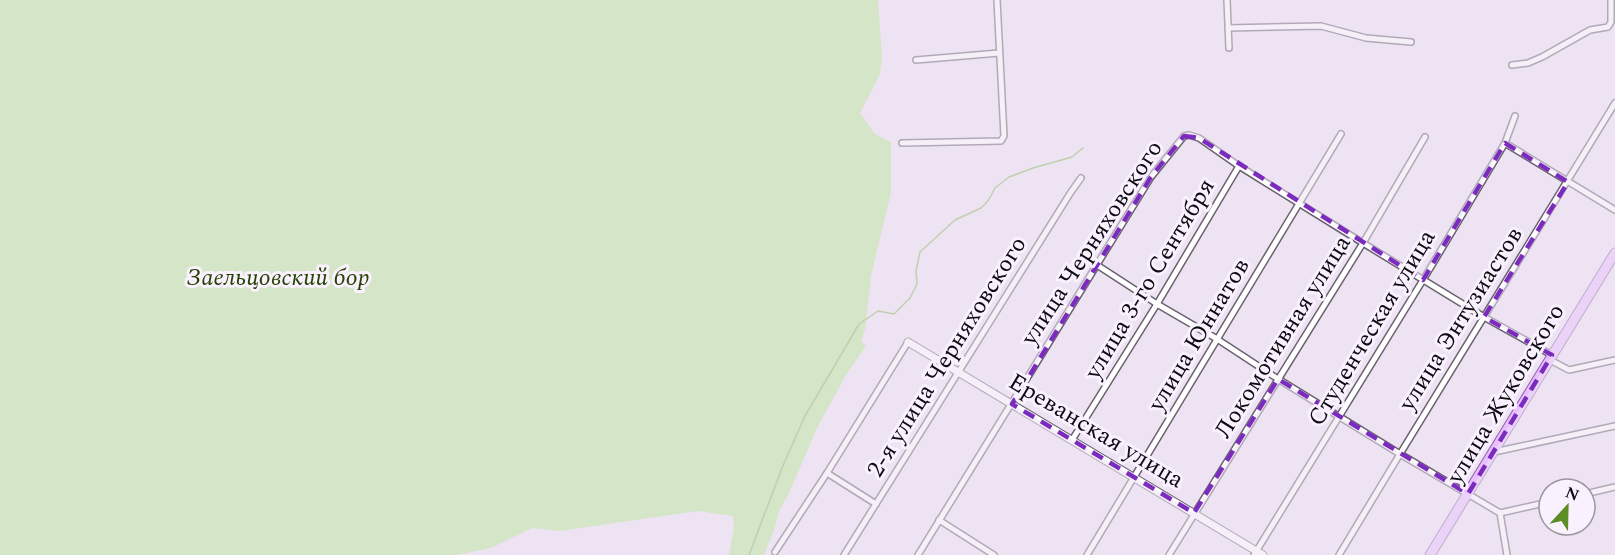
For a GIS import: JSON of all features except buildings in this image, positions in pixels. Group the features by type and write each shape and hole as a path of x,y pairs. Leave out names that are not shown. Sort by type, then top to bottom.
{"main road":[{"name":"улица Жуковского","path":"1430,555 1615,253"}],"street":[{"path":"902,143 1001,141 1004,136 997,0"},
{"path":"1227,0 1229,48"},
{"path":"1512,65 1528,63 1590,30 1608,27 1611,22 1611,0"},
{"path":"1228,28 1321,26 1366,38 1411,42"},
{"path":"916,60 999,53"},
{"name":"улица Энтузиастов","path":"1339,555 1615,103"},
{"name":"Студенческая улица","path":"1258,554 1505,143 1515,116"},
{"name":"улица Юннатов","path":"1087,555 1341,134"},
{"name":"улица Черняховского","path":"918,555 1151,177 1184,136 1199,138 1239,166"},
{"name":"Локомотивная улица","path":"1169,555 1363,243 1425,137"},
{"path":"1505,143 1615,210"},
{"path":"1239,166 1569,370 1615,360"},
{"name":"улица 3-го Сентября","path":"1072,440 1157,304 1239,166"},
{"name":"2-я улица Черняховского","path":"844,555 1081,178"},
{"path":"1097,265 1278,379 1500,513 1537,505"},
{"path":"775,552 908,342"},
{"name":"Ереванская улица","path":"908,342 1194,513 1258,554"},
{"path":"1494,452 1615,426"},
{"path":"827,473 876,504"},
{"path":"1597,492 1615,488"},
{"path":"1500,513 1507,555"},
{"path":"939,520 994,555"}],"highlighted area":[{"path":"1184,136 1199,138 1423,280 1505,143 1568,182 1484,317 1552,355 1468,494 1278,379 1194,513 1012,404 1151,177"}],"green space":[{"name":"Заельцовский бор","path":"0,0 878,0 882,57 880,74 860,113 875,134 891,142 891,192 871,276 865,329 861,341 866,346 846,375 816,430 780,509 764,555 729,555 734,527 733,516 698,511 559,531 532,528 491,548 456,555 0,555"}],"waterway":[{"path":"749,555 782,468 805,416 859,324 878,311 894,314 910,298 917,284 916,271 920,252 955,220 981,208 995,188 1009,177 1072,157 1083,148"}]}
